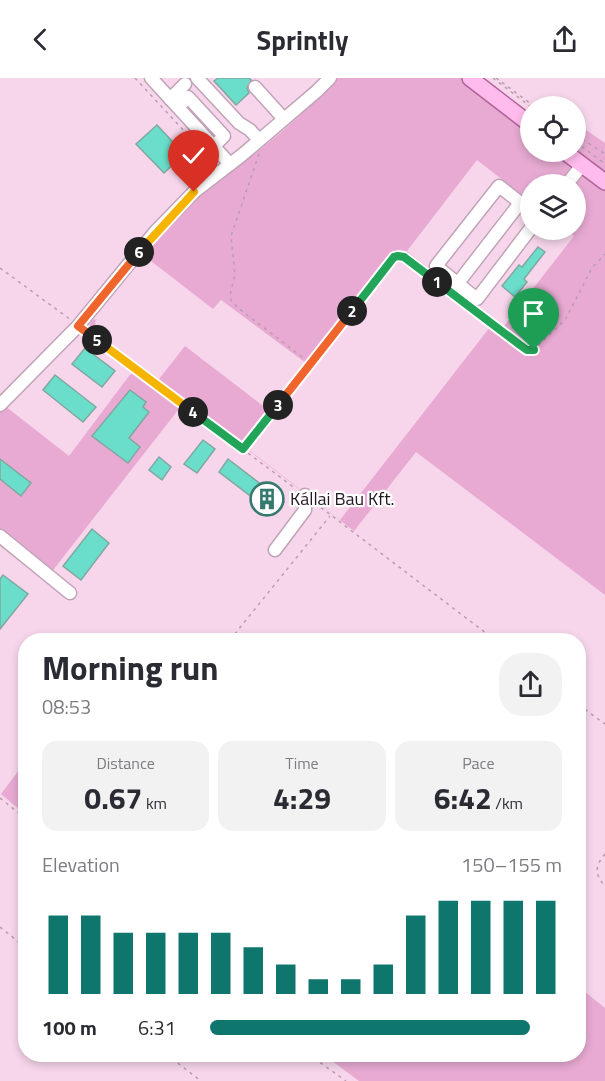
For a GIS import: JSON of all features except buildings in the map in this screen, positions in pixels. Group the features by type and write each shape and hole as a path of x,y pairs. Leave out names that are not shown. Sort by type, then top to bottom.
{"main road":[{"path":"470,78 520,117"},
{"path":"578,162 605,182"}],"street":[{"path":"197,78 239,123 259,140"},
{"path":"0,405 78,326 155,232 194,192 259,140 330,78"},
{"path":"153,79 214,146 226,167"},
{"path":"174,103 185,84"},
{"path":"255,87 284,119"},
{"path":"575,174 582,165"},
{"path":"458,283 520,203 499,186 436,266 477,299 522,240"},
{"path":"275,550 305,510 305,495"},
{"path":"0,536 70,593"}],"path":[{"path":"135,78 190,139 226,167"},
{"path":"494,78 520,97"},
{"path":"259,140 260,152 231,236 235,275 231,300 238,308 311,363"},
{"path":"586,142 605,154"},
{"path":"586,150 605,165"},
{"path":"243,449 394,257 398,256 409,261 527,350 534,350 565,320 592,268 605,254"},
{"path":"0,268 486,633"},
{"path":"236,633 331,515"},
{"path":"586,710 605,724"},
{"path":"0,798 18,813"},
{"path":"605,854 597,863 596,872 605,886"},
{"path":"0,927 18,942"},
{"path":"176,1062 201,1081"},
{"path":"319,1062 346,1081"}],"shaded area":[{"path":"338,78 464,78 520,120 520,162 569,162 574,169 570,174 520,174 520,193 477,160 407,251 504,326 571,240 586,240 586,174 581,174 584,171 605,186 605,595 416,452 354,531 90,329 90,324 97,319 95,322 97,333 159,379 185,346 271,412 306,367 306,363 221,300 213,309 147,258 143,259 158,236 191,201 302,114","holes":["401,259 490,327 340,520 249,450 396,260"]},
{"path":"586,130 605,143 605,173 586,159"},
{"path":"135,371 182,405 50,574 0,536 0,412 5,406 69,456"},
{"path":"18,771 18,808 1,794"},
{"path":"586,993 605,1008 605,1081 359,1081 333,1062 586,1062"}],"place":[{"name":"Kállai Bau Kft.","path":"267,499"}],"route":[{"path":"194,192 155,232 78,326 243,449 394,257 404,257 520,345 527,350 534,350"}]}
